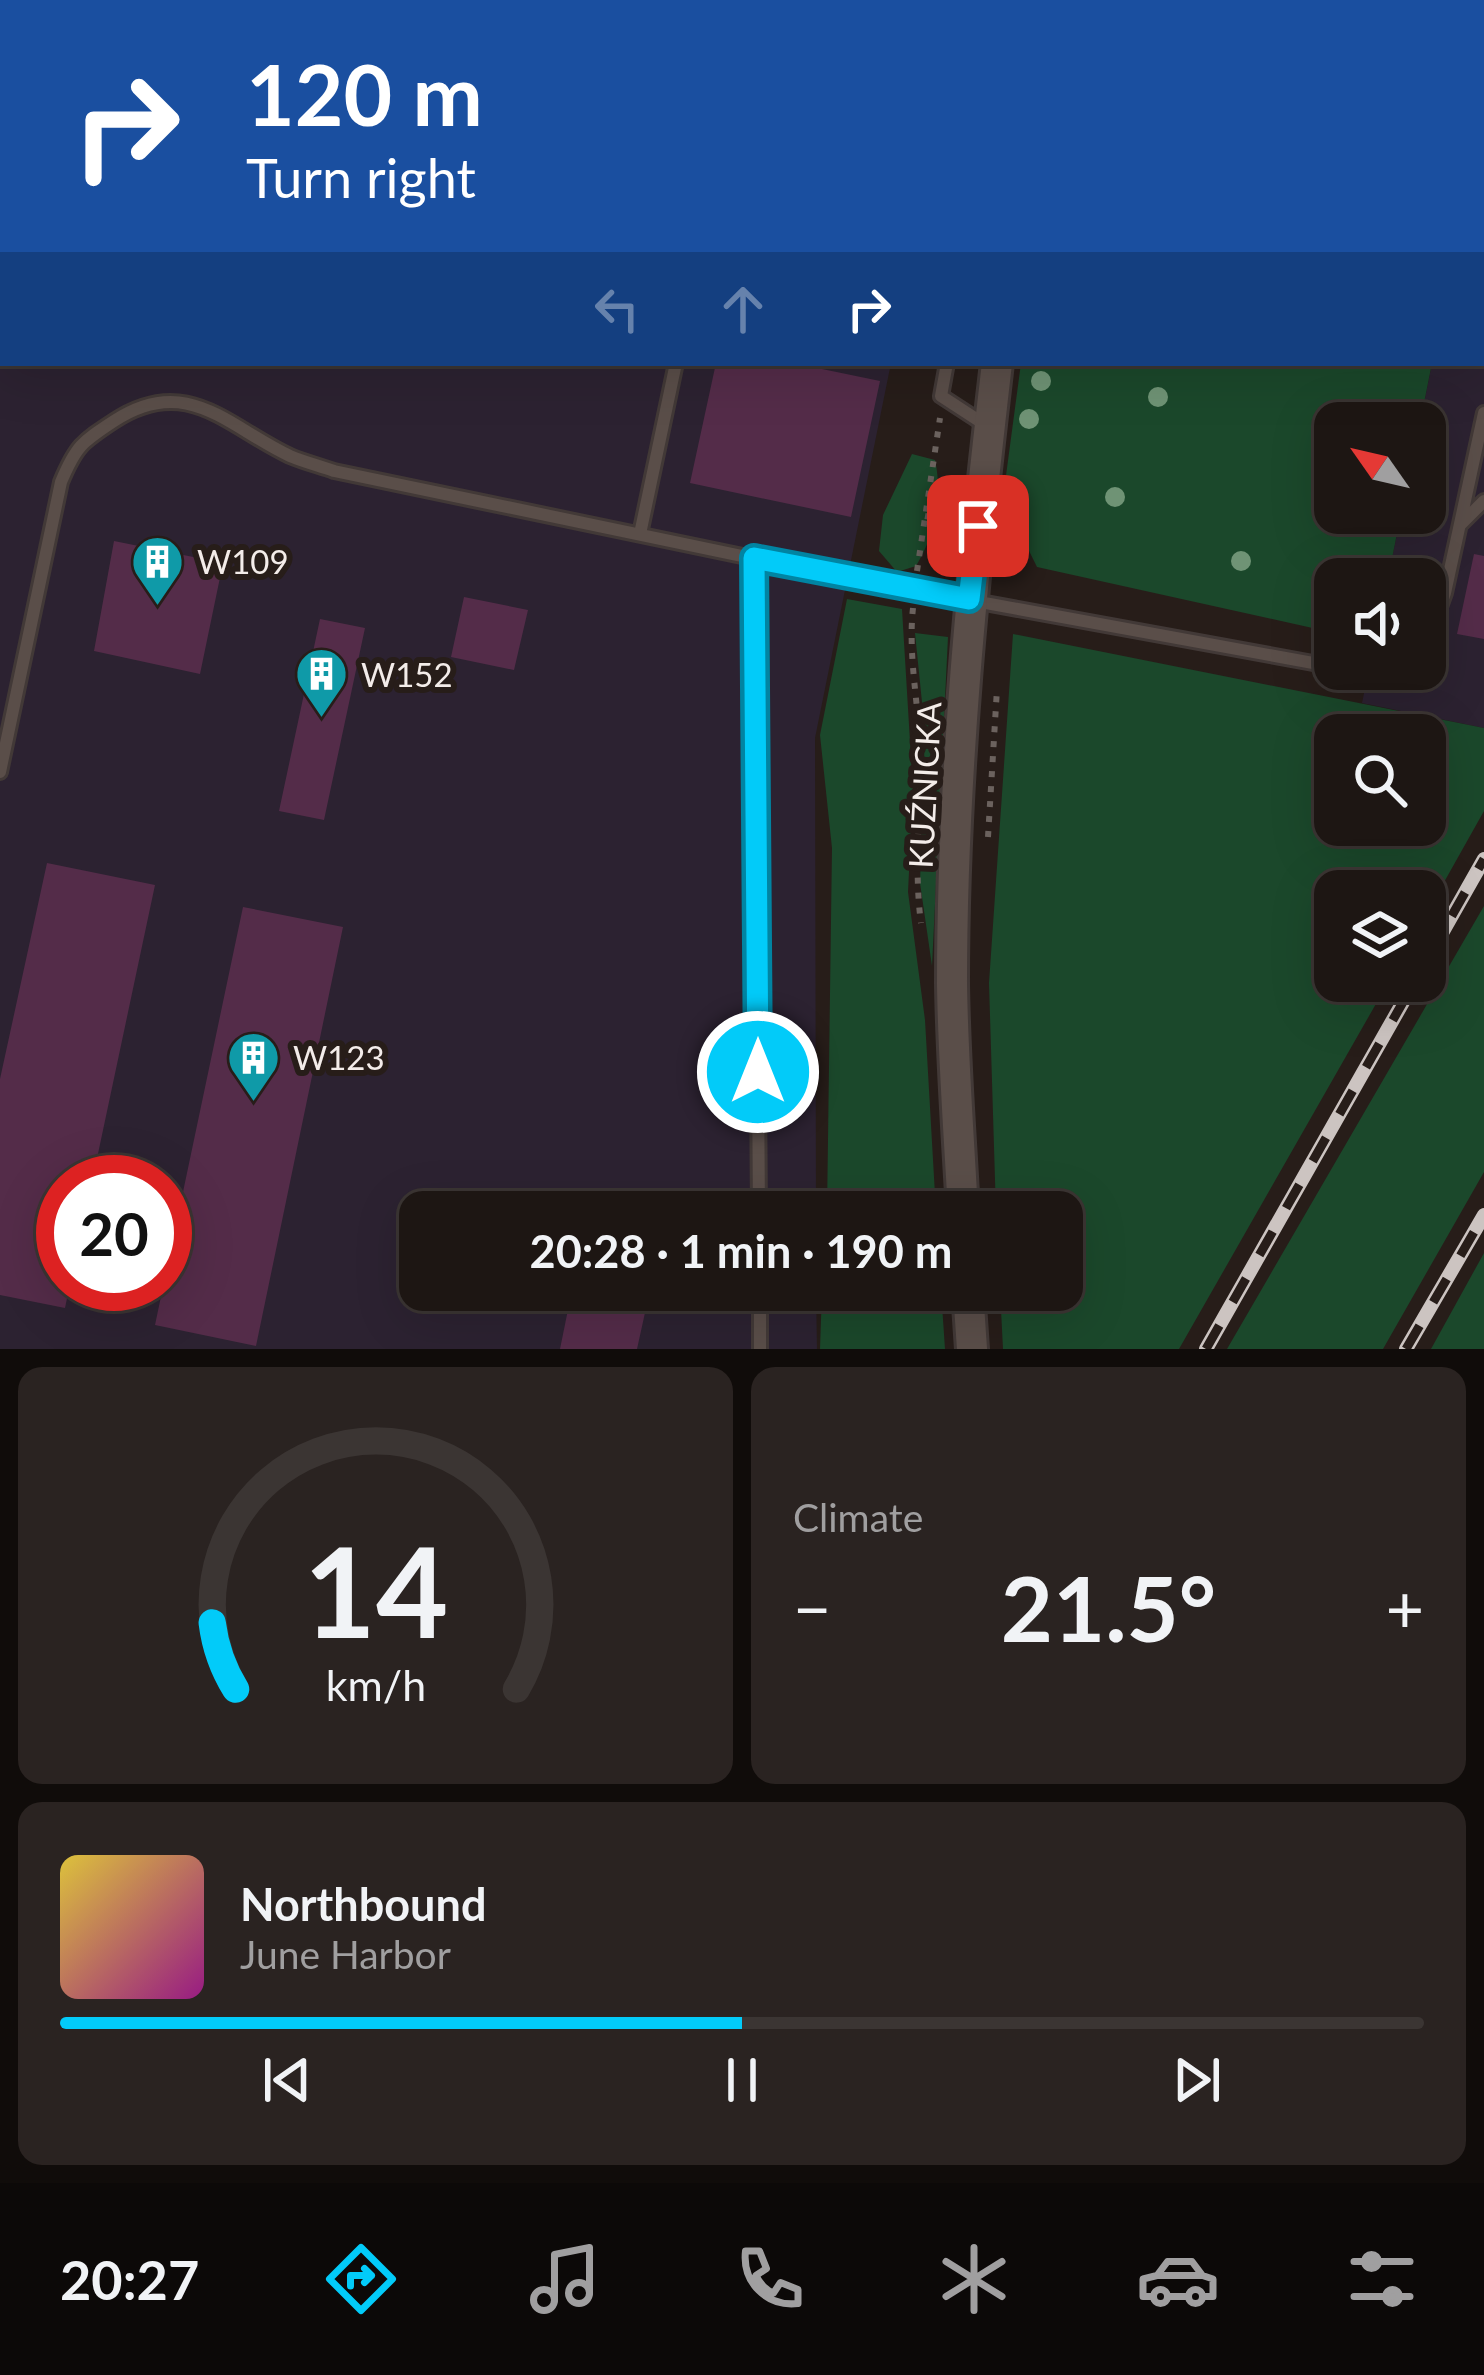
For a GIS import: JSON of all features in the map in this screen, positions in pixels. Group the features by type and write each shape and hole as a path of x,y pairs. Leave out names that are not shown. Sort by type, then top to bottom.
{"street":[{"name":"KUŹNICKA","path":"962,1191 952,982 969,599 997,366"},
{"path":"969,1311 971,1349"}],"lane":[{"path":"640,534 675,366"},
{"path":"946,366 941,396 990,428"},
{"path":"0,772 62,482 76,447 126,413 178,401 218,411 290,456 334,471 754,558 1314,663"},
{"path":"1446,585 1484,413"},
{"path":"1460,525 1484,501"},
{"path":"754,558 759,1191"},
{"path":"760,1311 760,1349"}],"shaded area":[{"path":"0,366 890,366 815,738 816,1191 399,1191 399,1311 816,1311 817,1349 0,1349"},
{"path":"1431,366 1484,366 1484,728 1446,720 1446,714 1416,714 1362,703 1365,690 1446,690 1446,558 1392,558 1397,534 1446,534 1446,402 1424,402"}],"green space":[{"path":"1021,366 1431,366 1424,402 1314,402 1314,534 1397,534 1392,558 1314,558 1314,628 1037,567 1003,498"},
{"path":"912,454 935,460 938,501 916,566 897,572 879,551 883,515"},
{"path":"847,599 902,609 913,791 908,892 925,1020 935,1191 827,1191 832,848 820,735"},
{"path":"915,633 948,637 932,966 920,883 925,732"},
{"path":"1013,634 1414,714 1314,714 1314,846 1446,846 1446,720 1484,728 1484,811 1446,879 1446,870 1314,870 1314,1002 1377,1002 1179,1349 1003,1349 1001,1311 1083,1311 1083,1191 995,1191 989,983"},
{"path":"1484,906 1484,1172 1383,1349 1227,1349 1428,1002 1446,1002 1446,972"},
{"path":"1484,1253 1484,1349 1431,1349"},
{"path":"821,1311 942,1311 945,1349 820,1349"}],"building":[{"path":"715,366 808,366 880,381 851,517 690,483"},
{"name":"W109","path":"114,541 223,563 200,674 94,651"},
{"path":"1474,554 1484,556 1484,639 1457,634"},
{"path":"464,597 528,610 514,670 451,657"},
{"name":"W152","path":"320,619 365,628 324,820 279,811"},
{"path":"47,863 155,885 98,1155 36,1155 36,1302 0,1295 0,1079"},
{"name":"W123","path":"243,907 343,927 256,1346 155,1325 158,1311 192,1311 191,1155"},
{"path":"568,1311 645,1311 637,1349 560,1349"}],"railway":[{"path":"1446,926 1484,859"},
{"path":"1206,1349 1403,1002"},
{"path":"1406,1349 1484,1215"}],"place":[{"name":"W109","path":"158,607"},
{"name":"W152","path":"322,720"},
{"name":"W123","path":"254,1103"}],"route":[{"path":"758,1072 754,558 969,599 978,526"}]}
